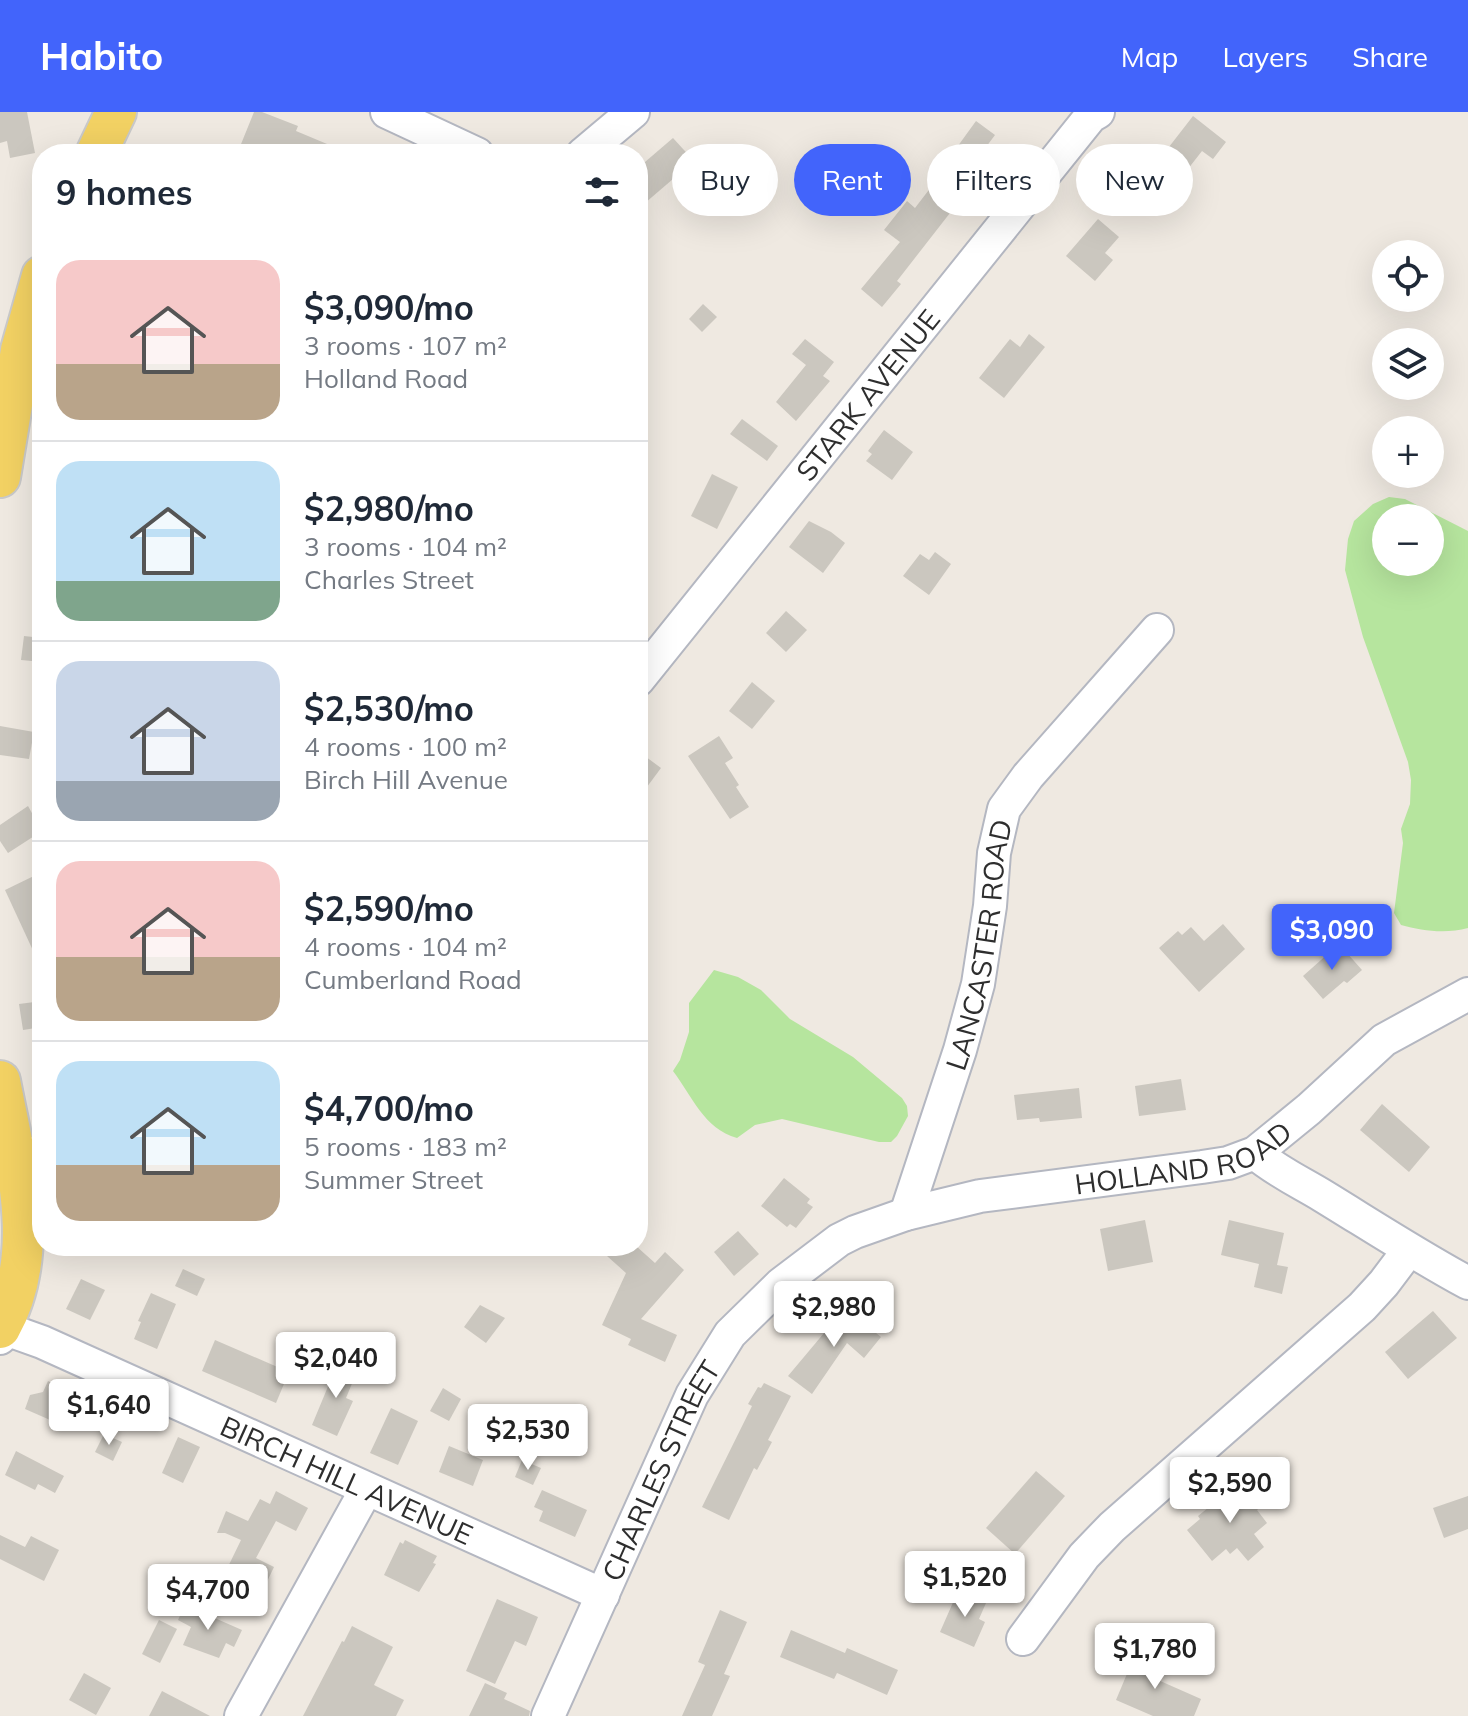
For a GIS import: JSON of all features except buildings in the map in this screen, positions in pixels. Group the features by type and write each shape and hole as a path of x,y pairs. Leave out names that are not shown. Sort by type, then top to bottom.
{"main road":[{"path":"101,144 116,112"},
{"path":"0,477 21,350 32,311"},
{"path":"0,1081 28,1155 22,1207 21,1265 13,1302 0,1328"}],"street":[{"path":"387,112 456,144"},
{"path":"595,144 633,112"},
{"name":"STARK AVENUE","path":"648,668 1091,116 1098,112"},
{"name":"LANCASTER ROAD","path":"906,1214 974,999 990,906 994,853 1004,809 1028,776 1157,630"},
{"name":"HOLLAND ROAD","path":"855,1232 906,1214 980,1196 1228,1163 1255,1153 1309,1109 1384,1040 1468,994"},
{"path":"1255,1153 1280,1172 1408,1251 1468,1283"},
{"name":"CHARLES STREET","path":"548,1716 692,1395 721,1346 740,1322 781,1284 839,1240 855,1232"},
{"path":"1023,1639 1084,1556 1112,1527 1362,1307 1408,1251"},
{"path":"0,1328 0,1338"},
{"name":"BIRCH HILL AVENUE","path":"0,1328 42,1342 603,1595"},
{"path":"241,1716 366,1490"}],"green space":[{"path":"1389,497 1415,504 1373,504"},
{"path":"1372,505 1372,576 1444,576 1444,519 1468,531 1468,928 1434,931 1409,927 1401,925 1394,913 1403,843 1401,829 1410,804 1411,780 1408,762 1363,637 1345,570 1348,539 1354,521"},
{"path":"714,970 738,977 761,990 790,1019 853,1057 902,1098 908,1116 897,1136 891,1142 879,1142 782,1119 755,1125 737,1138 726,1134 707,1119 673,1071 689,1032 689,1003"}]}
